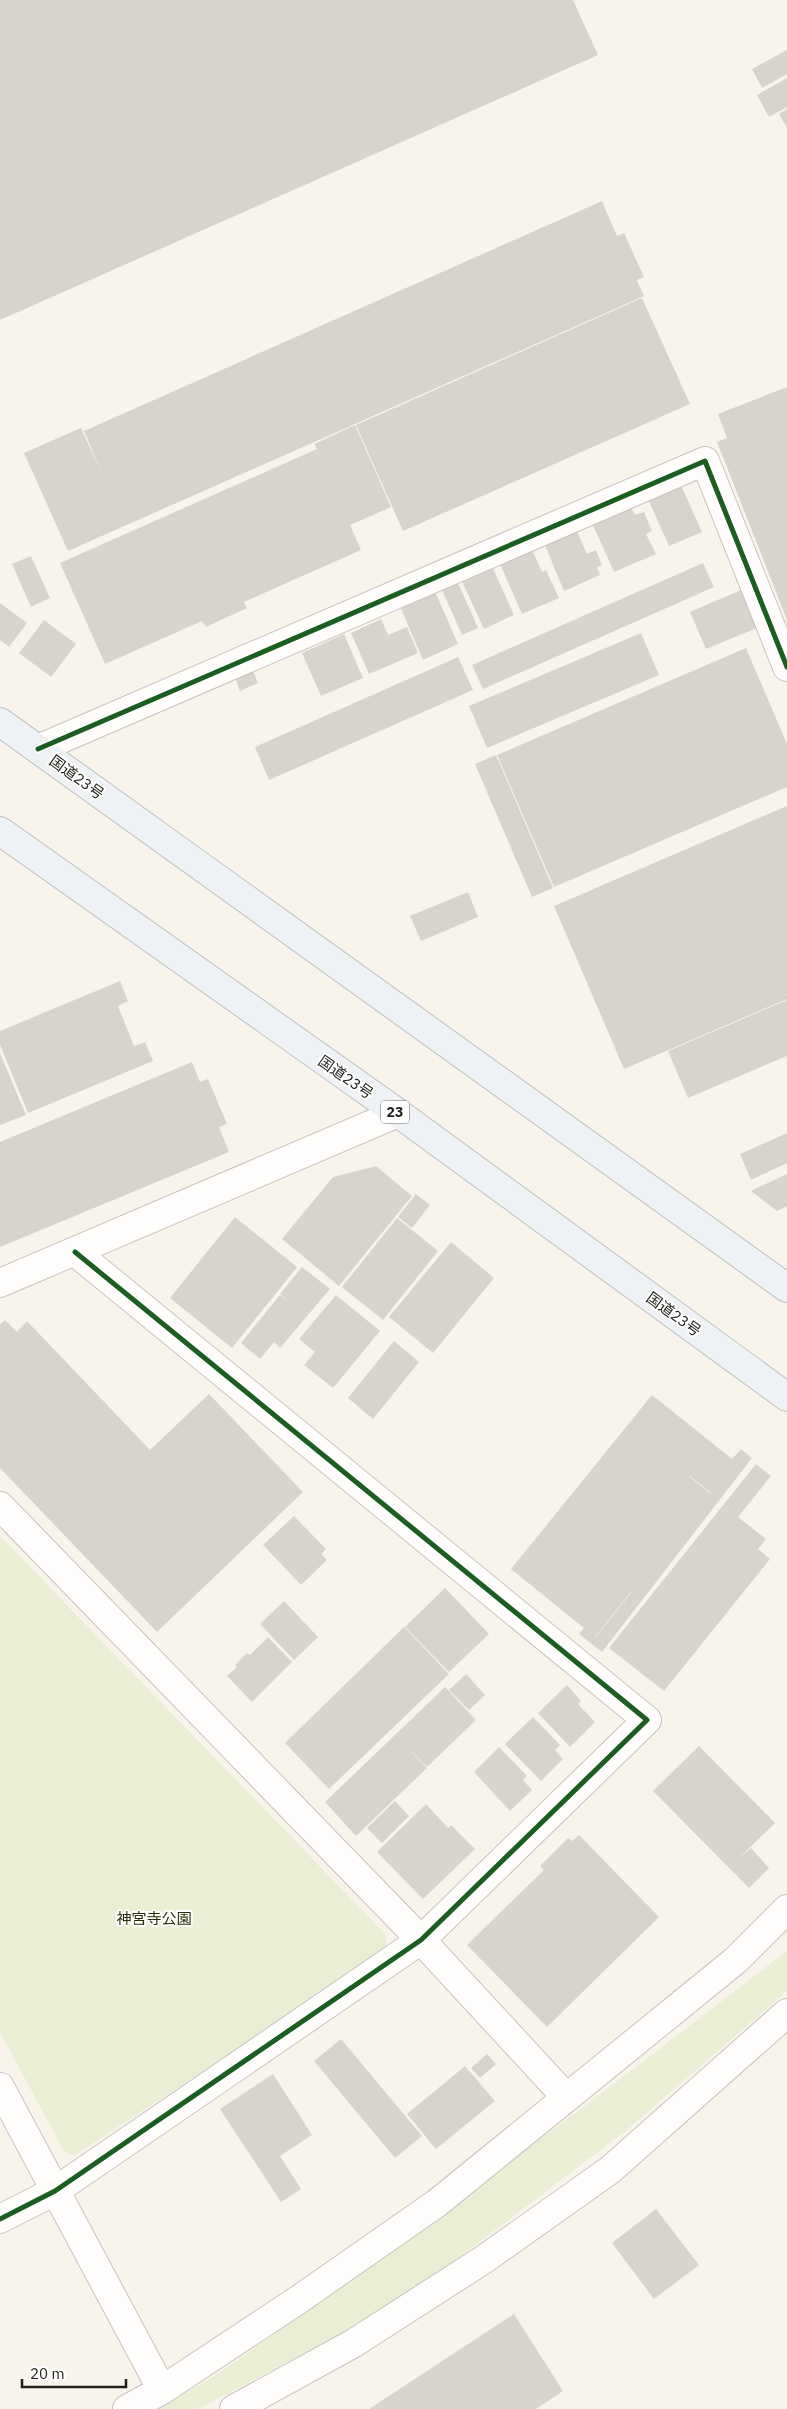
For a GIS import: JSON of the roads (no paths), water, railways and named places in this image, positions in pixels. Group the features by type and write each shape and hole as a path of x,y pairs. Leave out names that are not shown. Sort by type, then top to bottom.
{"highway":[{"name":"国道23号","path":"0,722 787,1288"},
{"name":"国道23号","path":"0,831 398,1113 787,1397"}],"street":[{"path":"38,749 705,461 787,668"},
{"path":"0,1283 398,1113"},
{"path":"0,2219 55,2190 421,1940 646,1720 75,1252"},
{"path":"0,1506 421,1940 566,2097"},
{"path":"127,2409 162,2390 298,2300 437,2202 736,1960 787,1909"},
{"path":"234,2409 354,2343 483,2260 610,2170 787,2013"},
{"path":"0,2087 162,2390"}],"park label":[{"name":"神宮寺公園","path":"154,1918"}]}
